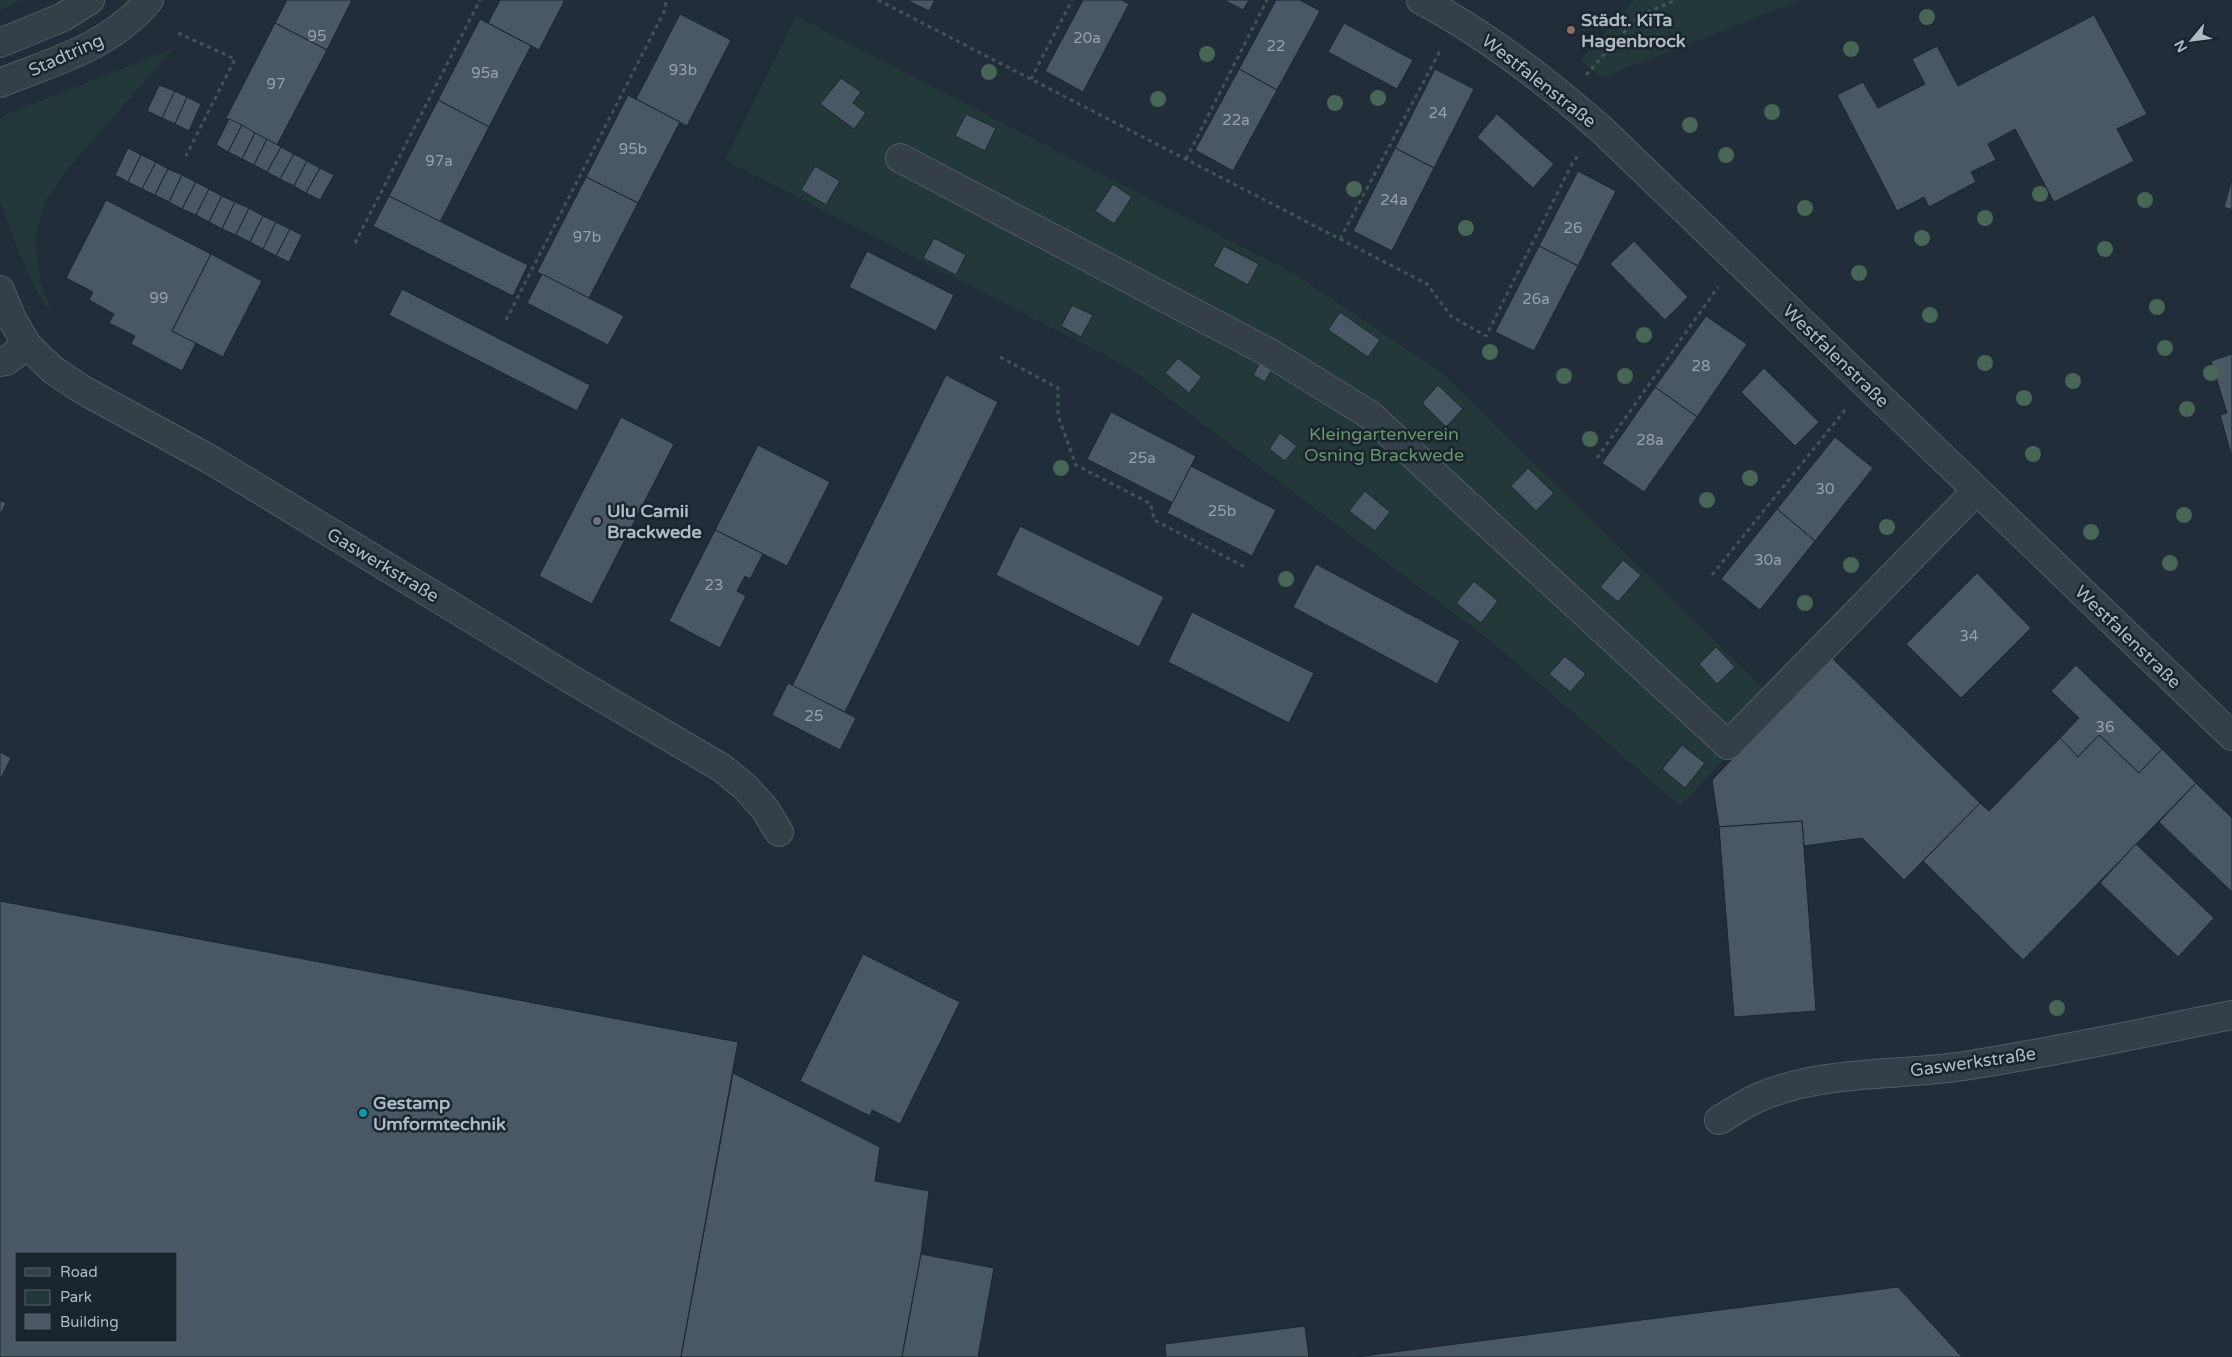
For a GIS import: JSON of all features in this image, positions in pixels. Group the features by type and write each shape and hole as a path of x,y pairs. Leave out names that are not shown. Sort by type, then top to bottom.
{"street":[{"name":"Stadtring","path":"0,43 63,17 90,0"},
{"name":"Stadtring","path":"0,83 107,38 137,14 149,0"},
{"name":"Westfalenstraße","path":"1421,0 1457,19 1516,59 1566,98 1601,129 2232,736"},
{"path":"900,158 1268,352 1370,415 1728,745 1976,491"},
{"name":"Gaswerkstraße","path":"0,290 12,319 27,345 53,370 83,390 213,461 574,681 722,768 745,787 765,810 779,832"},
{"path":"0,362 6,361 27,345"},
{"name":"Gaswerkstraße","path":"1719,1120 1761,1096 1796,1085 1856,1075 1926,1072 2232,1016"}],"path":[{"path":"355,243 480,0"},
{"path":"506,320 665,10 666,0"},
{"path":"878,0 1427,284 1451,316 1486,336 1572,164 1601,129"},
{"path":"1031,79 1072,0"},
{"path":"1186,159 1267,0"},
{"path":"1566,98 1627,29 1643,14 1676,0"},
{"path":"1340,238 1457,19"},
{"path":"178,33 235,59 186,156"},
{"path":"1597,458 1712,293 1741,264"},
{"path":"1000,357 1058,388 1058,416 1076,465 1152,504 1154,520 1247,568"},
{"path":"1712,575 1867,386"}],"green space":[{"path":"0,0 22,0 0,10"},
{"path":"1634,0 1801,0 1602,78 1581,60"},
{"name":"Kleingartenverein Osning Brackwede","path":"796,16 1295,274 1441,372 1778,703 1680,806 1493,643 1128,367 725,160"},
{"path":"174,48 65,172 44,204 35,240 41,285 54,317 38,294 20,255 0,201 0,119 5,115"}],"building":[{"path":"287,0 352,0 327,50 275,23"},
{"path":"500,0 565,0 539,50 488,23"},
{"path":"907,0 935,0 929,11"},
{"path":"1083,0 1122,0 1129,4 1083,92 1045,71"},
{"path":"1224,0 1249,0 1243,10"},
{"path":"1276,0 1300,0 1320,11 1277,90 1239,69"},
{"path":"680,14 731,40 687,126 636,99"},
{"path":"2094,15 2147,114 2117,129 2134,161 2054,202 2015,129 1988,144 1996,160 1971,172 1976,182 1929,207 1924,197 1897,211 1837,95 1863,82 1878,108 1925,84 1912,59 1937,46 1958,86"},
{"path":"480,19 531,46 489,127 438,100"},
{"path":"275,23 327,50 277,145 226,118"},
{"path":"1344,23 1413,60 1397,89 1328,52"},
{"path":"1239,69 1277,90 1233,171 1195,150"},
{"path":"1435,69 1474,89 1434,168 1395,148"},
{"path":"841,78 861,92 853,103 866,113 854,129 820,104"},
{"path":"159,85 175,91 162,118 147,111"},
{"path":"175,91 187,97 175,124 162,118"},
{"path":"628,95 680,122 638,203 586,177"},
{"path":"187,97 201,104 189,131 175,124"},
{"path":"438,100 489,127 440,222 389,196"},
{"path":"966,114 996,128 985,151 955,136"},
{"path":"1497,114 1554,164 1533,188 1477,137"},
{"path":"229,119 242,125 228,152 216,145"},
{"path":"242,125 255,133 242,159 228,152"},
{"path":"255,133 267,139 254,165 242,159"},
{"path":"267,139 281,147 267,172 254,165"},
{"path":"281,147 294,154 280,179 267,172"},
{"path":"128,148 141,155 128,182 115,175"},
{"path":"1395,148 1434,168 1392,251 1353,231"},
{"path":"294,154 307,161 294,186 280,179"},
{"path":"141,155 156,162 142,189 128,182"},
{"path":"307,161 320,168 306,193 294,186"},
{"path":"156,162 168,169 155,195 142,189"},
{"path":"815,166 840,181 826,205 801,190"},
{"path":"320,168 334,175 320,200 306,193"},
{"path":"168,169 182,175 169,202 155,195"},
{"path":"1578,171 1616,191 1578,266 1539,246"},
{"path":"182,175 196,182 182,209 169,202"},
{"path":"586,177 638,203 589,298 537,272"},
{"path":"2232,179 2232,210 2224,207"},
{"path":"196,182 209,189 196,215 182,209"},
{"path":"1113,184 1132,197 1114,224 1095,211"},
{"path":"209,189 222,196 209,222 196,215"},
{"path":"222,196 235,202 222,229 209,222"},
{"path":"389,196 528,265 513,296 373,226"},
{"path":"106,200 211,254 172,331 196,343 182,371 131,344 135,336 109,323 114,314 89,300 93,292 66,278"},
{"path":"235,202 249,208 236,235 222,229"},
{"path":"249,208 263,216 250,242 236,235"},
{"path":"263,216 276,222 263,249 250,242"},
{"path":"276,222 290,229 276,256 263,249"},
{"path":"290,229 302,235 289,262 276,256"},
{"path":"934,238 966,255 956,275 923,258"},
{"path":"1634,241 1688,297 1665,320 1610,264"},
{"path":"1224,246 1259,264 1248,285 1213,266"},
{"path":"1539,246 1578,266 1534,351 1495,332"},
{"path":"867,251 954,295 936,331 849,287"},
{"path":"211,254 262,281 223,357 172,331"},
{"path":"542,274 624,316 608,345 527,303"},
{"path":"402,289 590,385 577,411 389,315"},
{"path":"1072,305 1093,315 1081,337 1061,326"},
{"path":"1340,312 1380,340 1368,357 1328,330"},
{"path":"1706,316 1747,344 1697,417 1655,387"},
{"path":"2232,354 2232,457 2220,415 2227,413 2211,361"},
{"path":"1178,358 1202,377 1189,393 1165,373"},
{"path":"1261,361 1273,367 1265,382 1253,375"},
{"path":"1764,368 1819,422 1795,446 1741,392"},
{"path":"946,375 998,402 845,712 792,686"},
{"path":"1438,385 1463,409 1446,427 1422,403"},
{"path":"1655,387 1697,417 1644,492 1602,463"},
{"path":"1111,412 1196,456 1173,503 1087,459"},
{"path":"621,417 674,444 592,604 539,576"},
{"path":"1280,433 1297,446 1285,461 1269,449"},
{"path":"1835,437 1873,468 1815,541 1777,509"},
{"path":"758,445 830,482 787,566 715,530"},
{"path":"1191,466 1276,510 1252,556 1167,513"},
{"path":"1528,468 1554,493 1536,511 1511,486"},
{"path":"1365,491 1390,512 1375,531 1349,511"},
{"path":"0,500 6,503 0,515"},
{"path":"1777,509 1815,541 1760,610 1721,579"},
{"path":"1020,526 1164,597 1139,647 996,575"},
{"path":"715,530 763,554 750,579 745,576 737,591 746,596 720,648 669,621"},
{"path":"1623,560 1641,575 1618,602 1600,587"},
{"path":"1316,564 1460,641 1437,684 1293,607"},
{"path":"1977,573 2031,628 1961,698 1906,644"},
{"path":"1474,581 1498,601 1481,623 1456,603"},
{"path":"1192,612 1314,673 1289,723 1168,662"},
{"path":"1716,647 1735,667 1717,684 1699,664"},
{"path":"1565,656 1586,674 1570,692 1549,674"},
{"path":"1831,657 1980,803 1904,880 1862,838 1804,846 1802,821 1719,827 1712,780"},
{"path":"2076,665 2162,749 2139,773 2099,735 2078,757 2060,738 2079,718 2051,691"},
{"path":"788,683 856,718 840,750 772,715"},
{"path":"2099,735 2139,773 2162,749 2196,783 2023,960 1923,861 1980,803 1989,811 2060,738 2078,757"},
{"path":"1682,745 1705,763 1685,788 1662,769"},
{"path":"0,752 11,758 0,780"},
{"path":"2196,783 2232,818 2232,892 2159,822"},
{"path":"1802,821 1816,1011 1734,1017 1719,827"},
{"path":"2136,844 2214,918 2178,957 2100,883"},
{"name":"Gestamp Umformtechnik","path":"0,901 738,1042 681,1357 0,1357"},
{"path":"863,954 960,1002 900,1124 872,1110 870,1116 800,1081"},
{"path":"733,1073 880,1147 875,1181 929,1191 921,1254 902,1357 681,1357"},
{"path":"921,1254 994,1268 978,1357 902,1357"},
{"path":"1898,1287 1962,1357 1355,1357"},
{"path":"1305,1326 1309,1357 1166,1357 1165,1344"}],"place":[{"name":"Städt. KiTa Hagenbrock","path":"1571,30"},
{"name":"Ulu Camii Brackwede","path":"597,521"},
{"name":"Gestamp Umformtechnik","path":"363,1113"}]}
